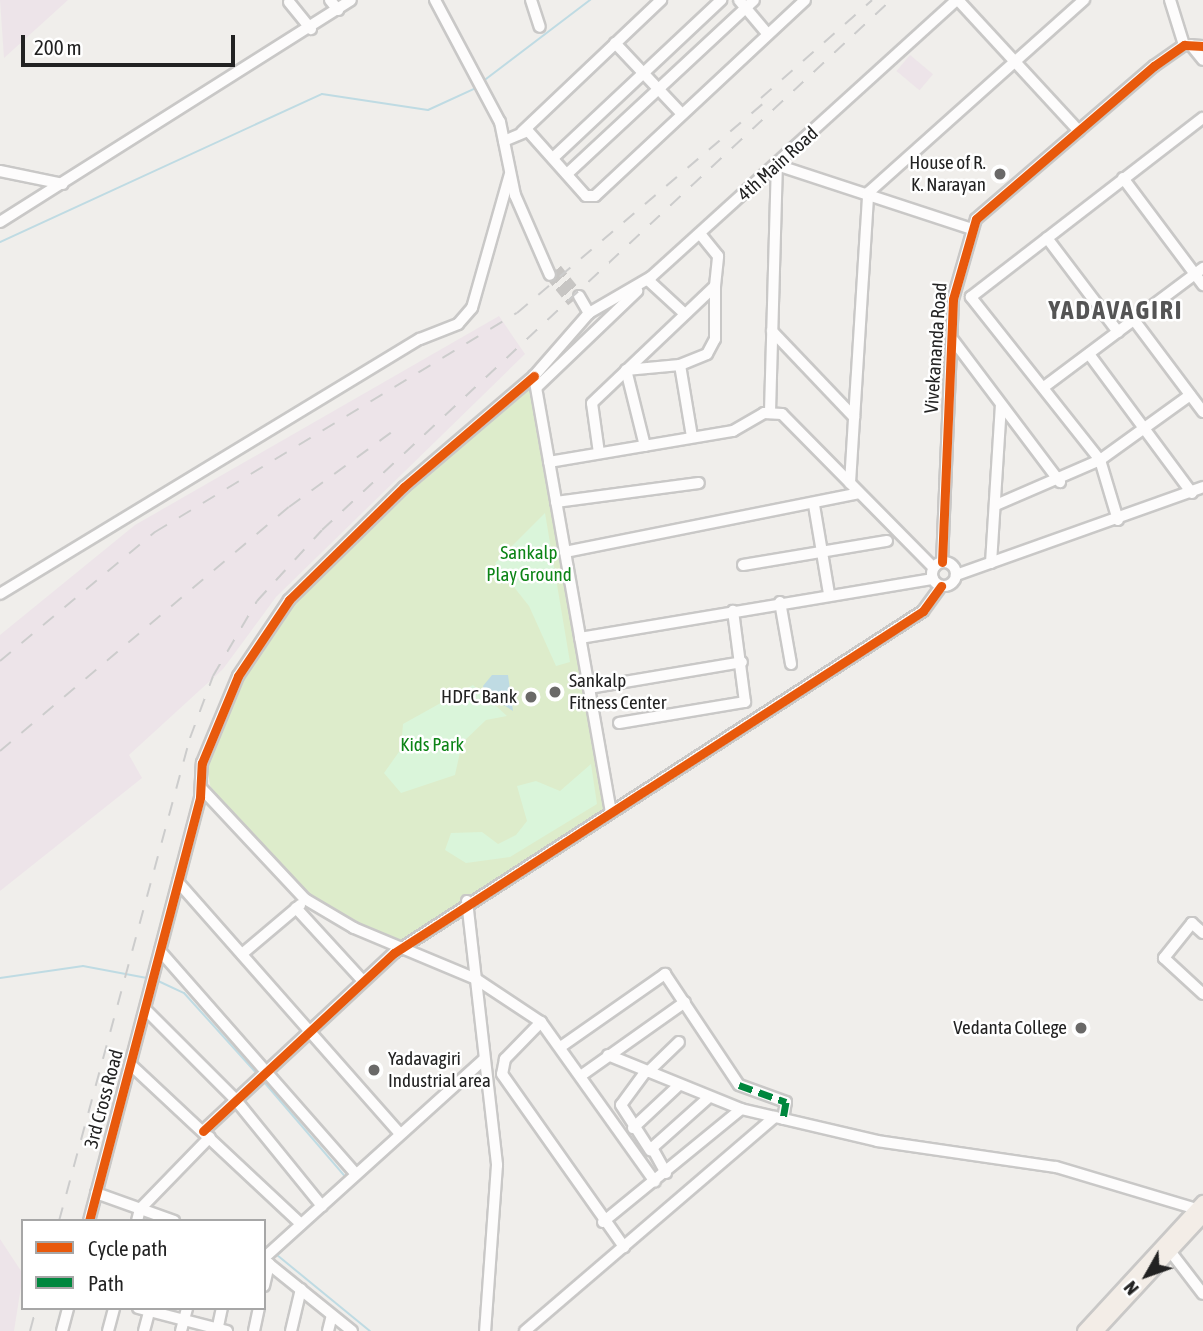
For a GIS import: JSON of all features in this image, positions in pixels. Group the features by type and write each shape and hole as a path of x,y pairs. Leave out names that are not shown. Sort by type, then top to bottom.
{"main road":[{"path":"1097,1331 1170,1251 1201,1209"},
{"path":"1084,1331 1201,1209"}],"street":[{"path":"330,0 338,10"},
{"path":"0,222 312,29 351,0"},
{"path":"436,0 487,97 504,141 510,174 552,270"},
{"path":"531,0 540,27"},
{"path":"504,141 523,132 661,0"},
{"path":"553,158 722,0"},
{"path":"567,174 743,4 754,0"},
{"path":"523,132 553,158 586,196 595,195 766,32 804,0"},
{"path":"958,0 1079,131"},
{"name":"4th Main Road","path":"536,382 589,313 651,277 958,0"},
{"path":"850,482 868,193 1084,0"},
{"path":"1170,0 1187,45 1203,60"},
{"path":"289,2 312,29"},
{"path":"743,4 766,32"},
{"path":"615,43 681,113"},
{"path":"1187,45 1203,46"},
{"name":"Vivekananda Road","path":"937,574 956,287 976,219 1079,131 1187,45"},
{"path":"971,297 1124,178 1201,124"},
{"path":"770,412 777,165 972,229"},
{"path":"0,171 63,184"},
{"path":"0,594 421,339 458,324 472,308 510,174"},
{"path":"1124,178 1199,271 1203,285"},
{"path":"626,370 680,365 713,348 718,256 700,234"},
{"path":"1047,238 1118,332"},
{"path":"1044,387 1199,271"},
{"path":"611,811 536,382 651,277 685,314"},
{"path":"599,453 592,403 715,286"},
{"path":"956,287 971,297 1100,460 1118,520"},
{"path":"577,300 589,313"},
{"path":"1134,320 1203,412"},
{"path":"772,331 854,417"},
{"path":"953,340 1060,482"},
{"path":"1089,354 1192,493"},
{"path":"680,365 692,437"},
{"path":"626,370 645,446"},
{"name":"3rd Cross Road","path":"90,1219 178,882 201,788 202,763 238,676 289,600 404,487 536,382"},
{"path":"996,505 1060,482 1100,460 1191,395"},
{"path":"991,563 1001,405"},
{"path":"549,462 733,431 770,412 791,420 937,574 956,575"},
{"path":"556,502 699,483"},
{"path":"580,638 937,574 956,575 1118,520 1203,487"},
{"path":"565,552 814,505 859,493"},
{"path":"814,505 829,594"},
{"path":"743,565 887,541"},
{"path":"137,1219 140,1209 236,1099 400,948 467,901 923,611 937,574"},
{"path":"780,603 791,664"},
{"path":"619,723 745,702 733,611"},
{"path":"589,688 741,662"},
{"path":"201,788 305,899 400,948 476,979 541,1022 562,1046 654,1182"},
{"path":"178,882 399,1133"},
{"path":"242,954 305,899"},
{"path":"467,901 497,1212 485,1331"},
{"path":"296,908 363,981"},
{"path":"1202,990 1164,958 1192,923 1203,933"},
{"path":"160,951 353,1174"},
{"path":"525,1331 779,1118 786,1102 738,1086 665,974 562,1046"},
{"path":"582,1075 685,1002"},
{"path":"146,1010 236,1099 322,1206"},
{"path":"501,1070 517,1043 541,1022"},
{"path":"666,1173 633,1128 622,1100 647,1071 679,1042"},
{"path":"608,1055 707,1100 741,1109 877,1141 1056,1167 1201,1209"},
{"path":"352,1331 266,1259 322,1206 341,1184 483,1060"},
{"path":"131,1065 301,1224"},
{"path":"485,1072 501,1070"},
{"path":"501,1070 603,1222 624,1247"},
{"path":"633,1128 678,1086"},
{"path":"650,1150 707,1100"},
{"path":"603,1222 741,1109"},
{"path":"96,1193 168,1219"},
{"path":"1170,1251 1203,1294"},
{"path":"291,1331 301,1289"},
{"path":"62,1331 67,1310"},
{"path":"108,1331 113,1310"},
{"path":"144,1331 150,1310 220,1330 222,1310"},
{"path":"181,1331 186,1310"},
{"path":"254,1331 259,1310"},
{"path":"328,1331 332,1315"}],"shaded area":[{"path":"0,0 68,0 4,58"},
{"path":"910,55 933,74 919,90 897,71"},
{"path":"499,316 525,354 276,597 223,669 129,755 142,778 0,891 0,635 135,525"},
{"path":"0,1239 21,1271 21,1287 14,1331 0,1331"}],"green space":[{"path":"533,382 608,810 399,945 309,897 211,791 207,766 239,681 292,602 407,490"},
{"name":"Sankalp Play Ground","path":"545,513 570,662 556,666 529,606 495,563"},
{"name":"Kids Park","path":"473,685 507,716 486,720 462,743 455,775 401,793 384,773 401,749 403,724"},
{"path":"591,764 597,804 510,857 466,863 445,850 451,833 482,832 498,844 516,835 527,821 517,786 536,781 560,791"}],"water":[{"path":"492,675 508,675 513,711 486,694 483,686"}],"waterway":[{"path":"482,82 590,0"},
{"path":"0,242 322,94 428,110 476,88"},
{"path":"0,978 83,966 147,978"},
{"path":"156,980 184,993 258,1075"},
{"path":"264,1082 347,1179"},
{"path":"352,1186 277,1255 370,1331"}],"tunnel":[{"path":"557,269 579,296"},
{"path":"550,275 572,302"}],"railway":[{"path":"761,98 872,0"},
{"path":"60,1219 190,738 213,676 257,601 322,530 891,0"},
{"path":"0,661 155,532 517,313 772,96"},
{"path":"0,751 289,507 392,432"},
{"path":"30,1331 35,1310"}],"marked path":[{"path":"739,1085 786,1102 783,1119"}],"cycle path":[{"path":"942,562 953,299 976,219 1154,66 1184,45 1203,46"},
{"path":"90,1219 200,797 202,763 238,676 289,600 404,487 534,376"},
{"path":"203,1131 394,953 923,611 941,586"}],"place":[{"name":"House of R. K. Narayan","path":"1000,174"},
{"name":"Sankalp Fitness Center","path":"555,692"},
{"name":"HDFC Bank","path":"531,697"},
{"name":"Vedanta College","path":"1081,1028"},
{"name":"Yadavagiri Industrial area","path":"374,1070"}],"district":[{"name":"YADAVAGIRI","path":"1116,311"}]}
